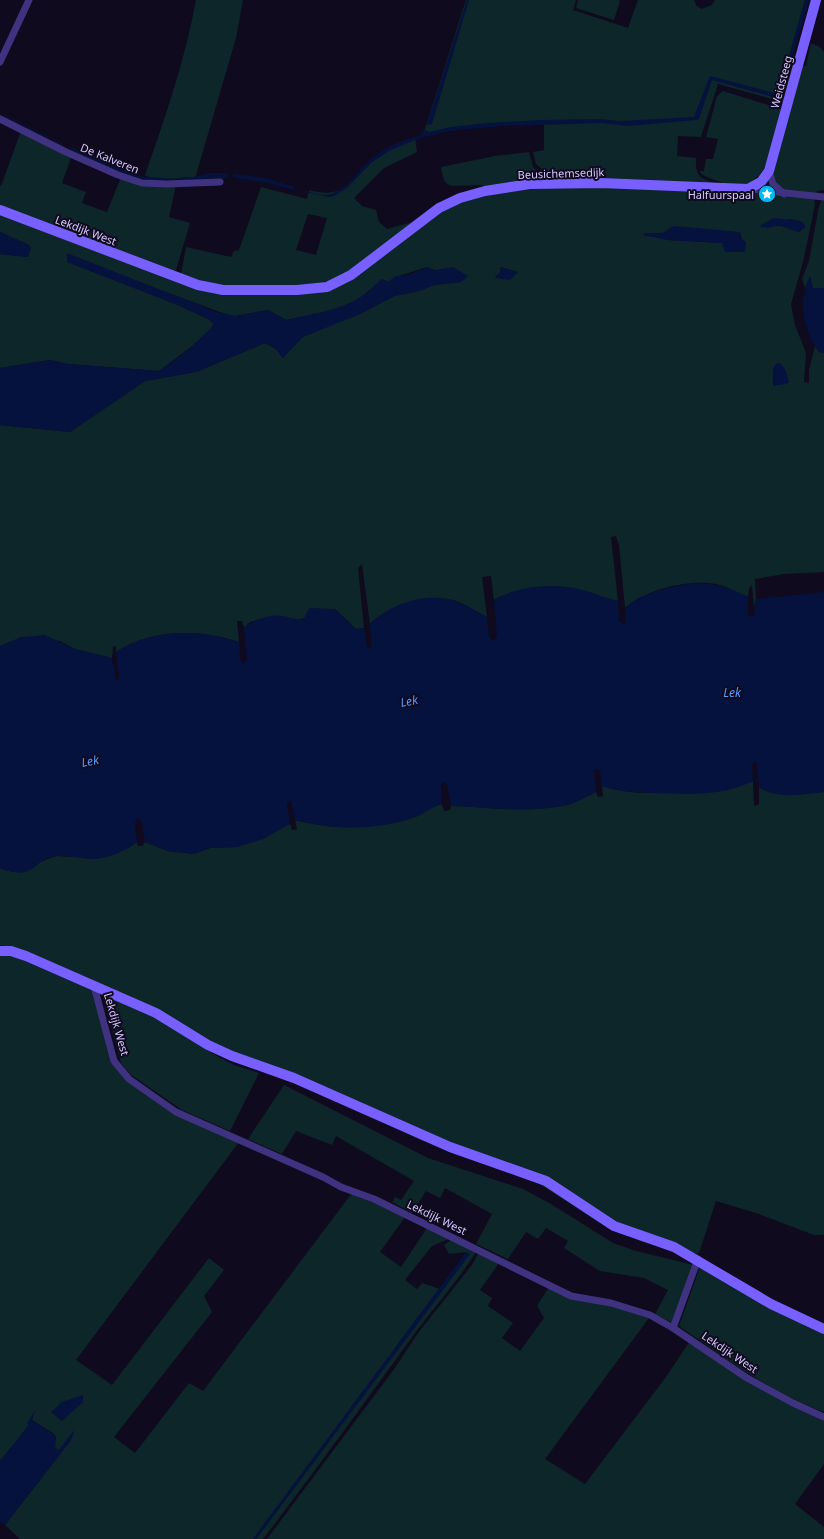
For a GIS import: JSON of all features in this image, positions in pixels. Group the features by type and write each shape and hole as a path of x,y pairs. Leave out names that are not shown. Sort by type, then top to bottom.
{"street":[{"path":"0,62 29,0"},
{"name":"Weidsteeg","path":"748,189 761,182 769,171 816,0"},
{"name":"De Kalveren","path":"0,119 73,155 118,175 142,183 167,184 220,182"},
{"path":"769,171 773,184 784,194"},
{"name":"Beusichemsedijk","path":"162,272 198,285 223,290 297,290 328,287 350,275 440,208 460,198 485,191 530,184 601,183 748,189 824,198"},
{"name":"Lekdijk West","path":"0,210 162,272"},
{"name":"Lekdijk West","path":"0,950 11,951 26,956 156,1013 208,1045 232,1056 294,1078 450,1147 546,1181 614,1226 674,1247 698,1259 771,1304 824,1330"},
{"name":"Lekdijk West","path":"94,986 114,1061 129,1079 176,1112 316,1174 341,1187 374,1199 571,1296 611,1303 650,1315 673,1328 747,1378 824,1417"},
{"path":"673,1328 698,1259"}],"green space":[{"path":"196,0 243,0 236,38 195,177 168,179 149,177 145,175 180,67"},
{"path":"466,0 576,0 573,10 628,28 638,0 694,0 696,5 701,9 712,5 715,0 805,0 782,83 789,64 792,67 783,102 718,84 701,137 678,136 677,156 696,158 698,174 704,179 720,185 580,180 542,169 536,164 533,152 544,150 544,121 500,123 423,135"},
{"path":"578,0 620,1 614,20 576,8"},
{"path":"811,43 820,47 824,52 824,190 817,191 816,194 795,193 784,190 776,182 773,175 801,66 806,66"},
{"path":"723,91 781,109 772,150 767,163 760,174 751,182 739,185 724,183 710,178 699,171 704,171 706,159 713,159 718,139 706,137 717,96"},
{"path":"21,131 72,155 62,183 86,192 82,203 107,212 121,177 176,185 169,217 190,223 176,270 170,272 0,207 0,185 1,186"},
{"path":"415,137 417,152 384,168 354,198 362,206 376,210 379,222 387,229 416,221 345,276 330,282 292,286 218,286 181,274 186,247 231,257 234,251 239,250 261,187 307,199 309,190 322,193 333,192 348,184 383,152","holes":["308,214 327,218 316,255 296,250"]},
{"path":"529,152 533,167 537,171 568,180 492,188 480,185 452,186 445,181 443,176 441,167 495,156"},
{"path":"550,187 673,187 814,199 815,205 803,262 791,304 795,325 806,353 804,382 809,383 809,370 815,346 819,352 824,353 824,572 784,574 755,579 756,599 754,607 752,585 749,588 748,597 720,585 693,583 681,584 656,591 634,601 625,608 619,545 616,536 611,537 618,601 571,591 539,588 509,593 494,600 491,576 482,577 487,617 456,601 434,598 422,599 399,606 388,611 370,624 362,564 358,568 364,628 356,629 335,609 297,620 281,616 260,619 250,622 244,628 242,621 237,621 239,642 192,633 176,633 145,638 116,652 116,646 113,647 112,658 75,649 60,641 22,637 0,646 0,425 70,432 145,381 196,372 265,343 276,349 325,327 360,314 394,296 419,291 434,285 461,282 427,267 402,275 388,282 382,279 361,297 343,306 325,312 286,320 268,310 235,316 228,315 163,291 68,262 178,305 208,319 213,323 212,329 199,341 159,371 68,364 50,360 0,368 0,254 28,257 29,245 0,232 0,213 204,290 324,290 442,209 465,199 513,191","holes":["792,219 804,223 800,232 784,226 761,225","672,227 740,233 742,240 723,243 668,240 659,237 644,236 663,233","501,267 518,272 495,277 500,273","778,363 788,380 773,386 773,370"]},
{"path":"822,199 824,199 824,288 813,288 810,276 805,288 802,279 809,261 819,206"},
{"path":"753,781 754,806 759,804 759,787 782,795 824,792 824,1235 814,1235 759,1214 716,1201 698,1254 643,1242 608,1228 533,1180 420,1140 300,1082 213,1044 160,1010 24,950 0,945 0,868 13,872 56,856 71,857 128,848 137,842 138,846 143,846 145,842 168,851 194,854 210,848 237,847 290,824 292,830 295,830 297,829 295,820 325,826 371,826 415,817 435,806 442,804 444,811 450,810 451,806 535,809 566,805 596,792 598,797 603,796 602,786 638,793 656,793 693,790 748,783"},
{"path":"0,952 9,954 91,990 95,996 114,1063 139,1089 239,1142 76,1360 112,1385 209,1258 224,1270 204,1296 212,1312 114,1437 135,1453 189,1383 203,1391 352,1193 405,1217 380,1252 401,1267 427,1228 449,1239 432,1246 405,1280 417,1289 422,1283 440,1289 253,1539 20,1539 5,1525 71,1440 74,1432 58,1451 55,1447 56,1437 53,1433 32,1420 34,1412 29,1425 0,1461"},
{"path":"104,994 153,1015 213,1054 234,1065 259,1073 230,1131 182,1110 130,1074 121,1063 103,997"},
{"path":"284,1085 428,1158 523,1189 551,1204 613,1243 636,1251 694,1265 673,1323 655,1314 668,1290 644,1278 600,1271 564,1248 568,1241 546,1228 538,1239 526,1232 508,1259 476,1244 492,1214 445,1188 440,1198 426,1191 412,1213 392,1202 395,1197 401,1200 414,1181 336,1136 332,1145 296,1131 282,1154 248,1139"},
{"path":"451,1240 476,1252 263,1539 256,1539 469,1254 466,1252 449,1254 444,1245"},
{"path":"479,1252 499,1263 480,1290 492,1298 488,1306 513,1323 502,1338 520,1351 544,1318 537,1306 549,1287 576,1300 610,1306 649,1318 545,1459 585,1484 666,1377 690,1341 824,1419 824,1464 795,1504 824,1527 824,1539 267,1539 395,1368 418,1333 472,1265"},
{"path":"700,1267 784,1314 824,1334 824,1412 785,1395 748,1374 679,1326"}],"water":[{"path":"467,0 469,0 432,124 429,125 427,124"},
{"path":"805,0 809,0 780,99 712,80 699,119 696,120 627,126 601,123 503,126 449,131 417,139 389,151 371,163 347,188 334,196 328,197 305,192 304,190 321,195 337,192 375,156 394,144 422,135 423,131 426,130 429,132 451,127 487,123 542,120 599,119 620,121 694,117 710,76 778,94"},
{"path":"0,113 63,144 62,145 9,119"},
{"path":"70,147 137,176 175,179 151,180 134,177 97,162 70,149"},
{"path":"209,173 227,173 228,175 227,178 180,180 181,177 194,177"},
{"path":"234,174 266,178 295,187 294,190 263,182 235,178 232,177"},
{"path":"774,218 801,221 805,225 805,228 798,232 778,225 769,228 760,227"},
{"path":"674,226 740,232 741,238 746,242 745,252 725,252 722,243 668,240 643,235 645,233 663,233"},
{"path":"0,232 29,245 31,248 28,257 0,254"},
{"path":"67,253 217,312 235,316 268,310 286,320 325,312 343,306 361,297 382,279 388,282 396,276 408,275 427,267 436,270 453,267 468,276 461,282 434,285 419,291 394,296 360,314 303,337 283,358 273,346 265,343 196,372 145,381 70,432 0,425 0,368 50,360 68,364 159,371 187,351 213,326 213,323 208,319 178,305 67,262"},
{"path":"501,267 518,272 510,280 495,278 500,273"},
{"path":"810,276 813,288 824,288 824,353 819,352 813,343 804,315 804,296"},
{"path":"778,363 781,364 786,371 789,383 773,386 774,366"},
{"name":"Lek","path":"695,583 722,587 748,597 748,615 750,616 754,616 756,599 824,592 824,792 799,795 782,795 767,791 759,787 757,764 755,761 752,765 753,781 729,790 704,793 654,793 615,789 602,786 600,770 596,769 594,772 596,792 566,805 535,809 451,806 447,785 444,782 441,785 442,804 435,806 415,817 386,825 355,828 324,826 295,820 291,800 287,804 290,824 263,839 254,842 237,847 210,848 194,854 168,851 145,842 142,822 138,817 135,823 137,842 114,855 95,859 65,856 49,857 28,871 21,873 0,868 0,646 22,637 45,635 75,649 112,658 116,680 119,679 119,676 116,652 145,638 160,635 192,633 239,642 240,657 243,664 247,660 244,628 252,622 272,616 304,619 309,608 335,609 356,629 364,628 367,646 369,649 372,645 370,624 388,610 410,601 433,598 445,599 456,601 487,617 489,636 493,641 497,636 494,600 503,595 524,589 547,586 569,587 584,590 618,601 619,621 623,624 626,622 625,608 641,597 667,588"},
{"path":"466,1252 470,1254 256,1539 253,1539"},
{"path":"83,1395 83,1402 62,1421 51,1412 62,1402"},
{"path":"35,1410 32,1420 55,1435 55,1447 58,1451 74,1430 71,1440 5,1525 0,1521 0,1461 29,1425 27,1424"}],"place":[{"name":"Halfuurspaal","path":"767,194"}]}
